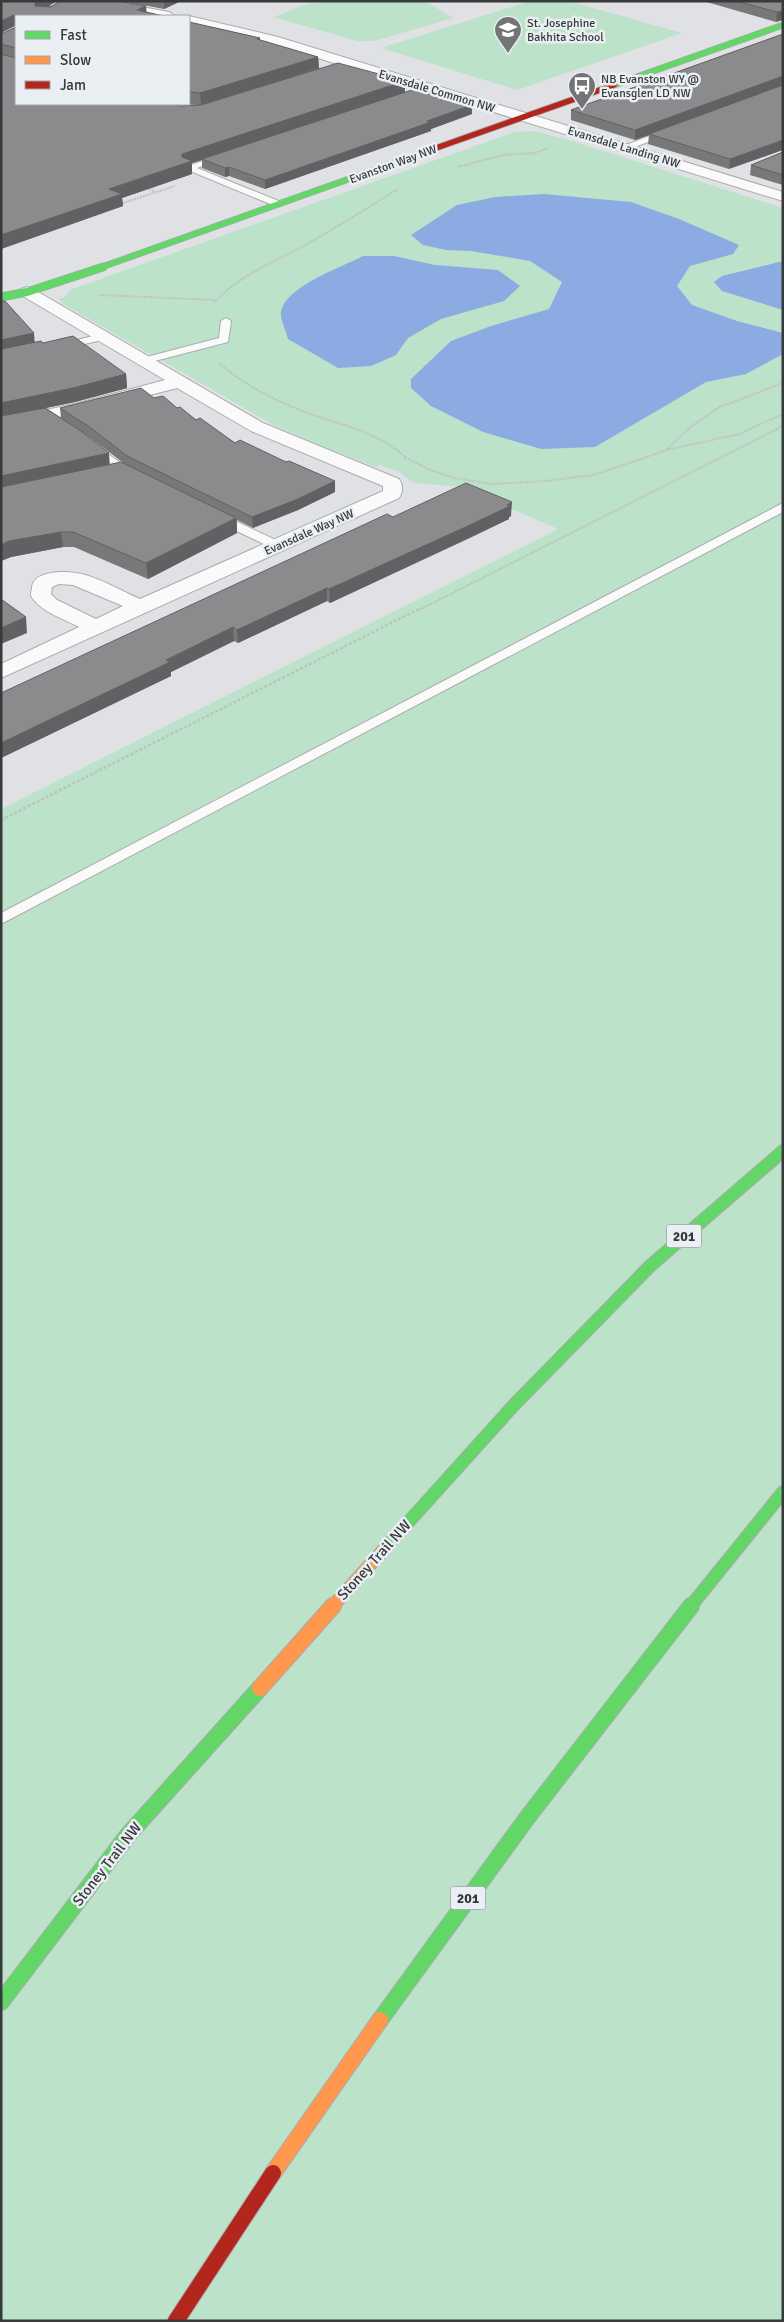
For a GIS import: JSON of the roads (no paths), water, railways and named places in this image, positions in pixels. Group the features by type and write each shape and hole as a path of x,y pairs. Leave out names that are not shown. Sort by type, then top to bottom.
{"main road":[{"name":"Evanston Way NW","path":"1,297 27,292 783,25"},
{"name":"Stoney Trail NW","path":"1,2002 128,1835 514,1405 650,1266 783,1151"},
{"name":"201","path":"176,2321 367,2036 505,1847 715,1572 783,1492"}],"street":[{"path":"45,15 66,3 87,2 163,15"},
{"name":"Evansdale Common NW","path":"190,20 272,40 524,117"},
{"path":"332,70 350,64"},
{"name":"Evansdale Landing NW","path":"524,117 783,197"},
{"path":"724,178 749,168"},
{"name":"Evansdale Way NW","path":"1,672 140,606 392,494 392,483 257,427 27,292"},
{"path":"1,424 46,415 178,382"},
{"path":"95,627 50,604 41,596 42,584 56,578 76,579 140,606"}],"lane":[{"path":"413,95 432,89"},
{"path":"626,147 681,126"},
{"path":"234,153 188,168 278,204"},
{"path":"143,361 224,340 226,321"},
{"path":"46,350 102,337"},
{"path":"46,415 63,426"},
{"path":"79,437 124,471 149,484"},
{"path":"104,476 124,471"},
{"path":"1,919 783,507"},
{"path":"208,513 278,546"}],"water":[{"path":"544,194 631,202 679,219 739,245 733,254 690,266 677,286 692,305 737,321 783,333 783,354 746,374 706,382 595,447 541,449 483,432 431,406 411,388 411,379 451,341 491,326 549,309 562,282 530,261 471,251 446,250 423,245 411,235 457,205 495,197"},
{"path":"363,256 394,256 435,265 498,270 520,286 504,301 441,319 408,338 396,355 371,366 338,368 288,339 281,316 283,306 290,296 301,288 328,272"},
{"path":"783,261 783,310 722,291 714,282 722,276"}],"place":[{"name":"St. Josephine Bakhita School","path":"508,54"},
{"name":"NB Evanston WY @ Evansglen LD NW","path":"582,110"}]}
